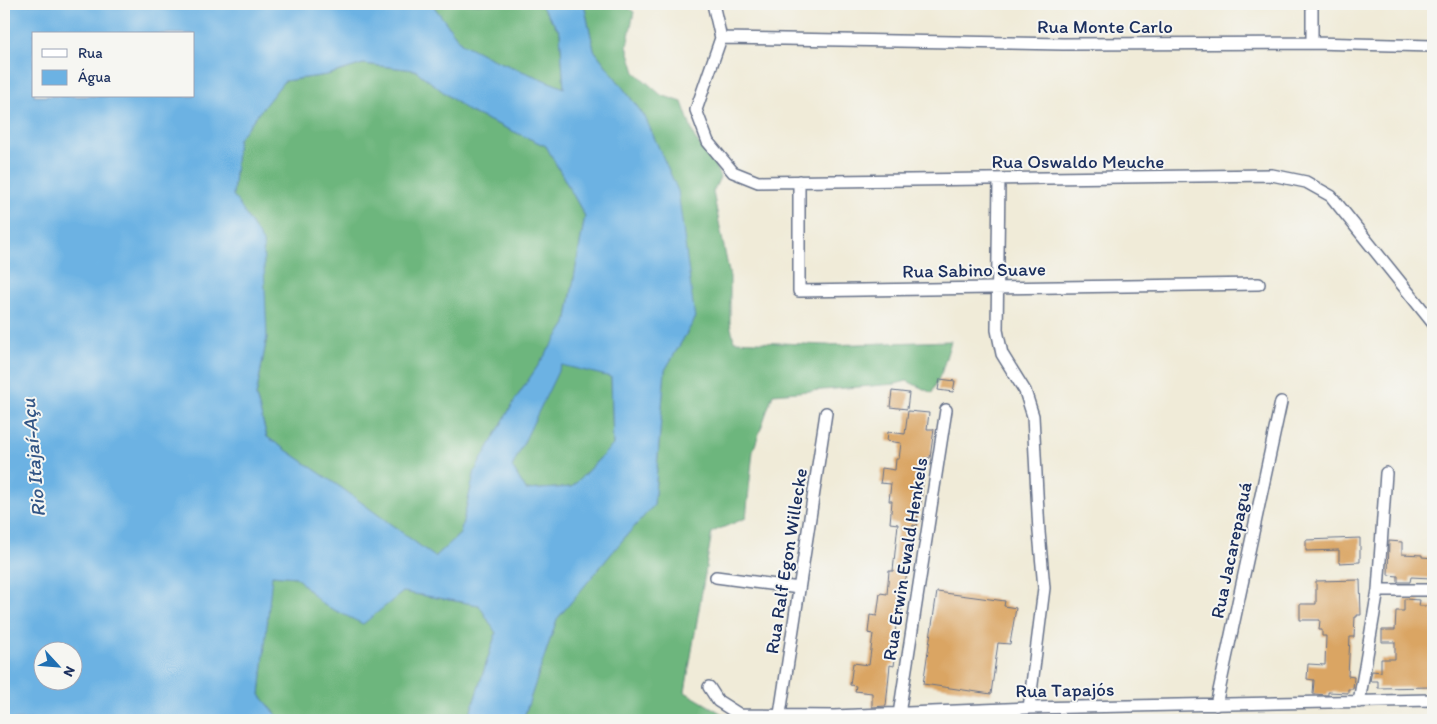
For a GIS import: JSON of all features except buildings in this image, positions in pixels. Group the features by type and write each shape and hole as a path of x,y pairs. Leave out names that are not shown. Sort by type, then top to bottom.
{"street":[{"path":"713,4 721,38"},
{"path":"1312,4 1312,43"},
{"name":"Rua Monte Carlo","path":"721,38 1063,44 1312,43 1433,46"},
{"name":"Rua Oswaldo Meuche","path":"721,38 696,110 708,142 734,172 758,182 1272,175 1306,182 1331,196 1433,323"},
{"path":"999,179 997,330 1002,354 1025,391 1033,416 1044,588 1029,708"},
{"name":"Rua Sabino Suave","path":"799,181 799,291 1259,284"},
{"name":"Rua Jacarepaguá","path":"1216,705 1281,402"},
{"name":"Rua Erwin Ewald Henkels","path":"899,714 946,410"},
{"name":"Rua Ralf Egon Willecke","path":"780,714 826,413"},
{"path":"1358,702 1378,590 1386,473"},
{"path":"716,577 799,588"},
{"path":"1378,590 1433,590"},
{"name":"Rua Tapajós","path":"709,687 718,701 740,717 780,714 834,716 1029,708 1433,700"}],"green space":[{"path":"432,4 540,4 560,32 564,88 492,59 461,43"},
{"path":"584,4 623,4 634,12 627,46 635,72 661,95 682,102 695,139 713,160 720,177 713,192 730,277 730,323 734,341 826,345 951,341 942,371 932,393 907,381 895,384 773,394 753,451 746,518 712,532 685,692 733,720 523,720 557,619 654,505 665,370 695,319 645,117 594,50"},
{"path":"363,64 415,70 468,111 546,146 585,216 566,324 515,400 475,471 460,534 435,557 343,489 267,437 256,396 267,337 233,195 238,139 284,81 327,75"},
{"path":"561,364 611,377 613,445 572,487 526,490 512,467"},
{"path":"271,575 296,577 322,604 363,623 403,592 479,605 496,633 468,720 281,720 260,695"}],"water":[{"name":"Rio Itajaí-Açu","path":"4,4 432,4 461,43 492,59 564,88 560,32 540,4 584,4 594,50 645,117 678,191 695,319 665,370 654,505 557,619 523,720 468,720 496,633 479,605 403,592 363,624 322,604 296,577 272,575 260,695 281,720 4,720","holes":["363,64 415,70 468,111 546,146 585,216 566,324 515,400 475,471 460,534 435,557 343,489 267,437 256,396 267,337 263,242 233,195 238,139 284,81 327,75","561,365 611,377 613,445 572,487 526,490 512,467"]}]}
